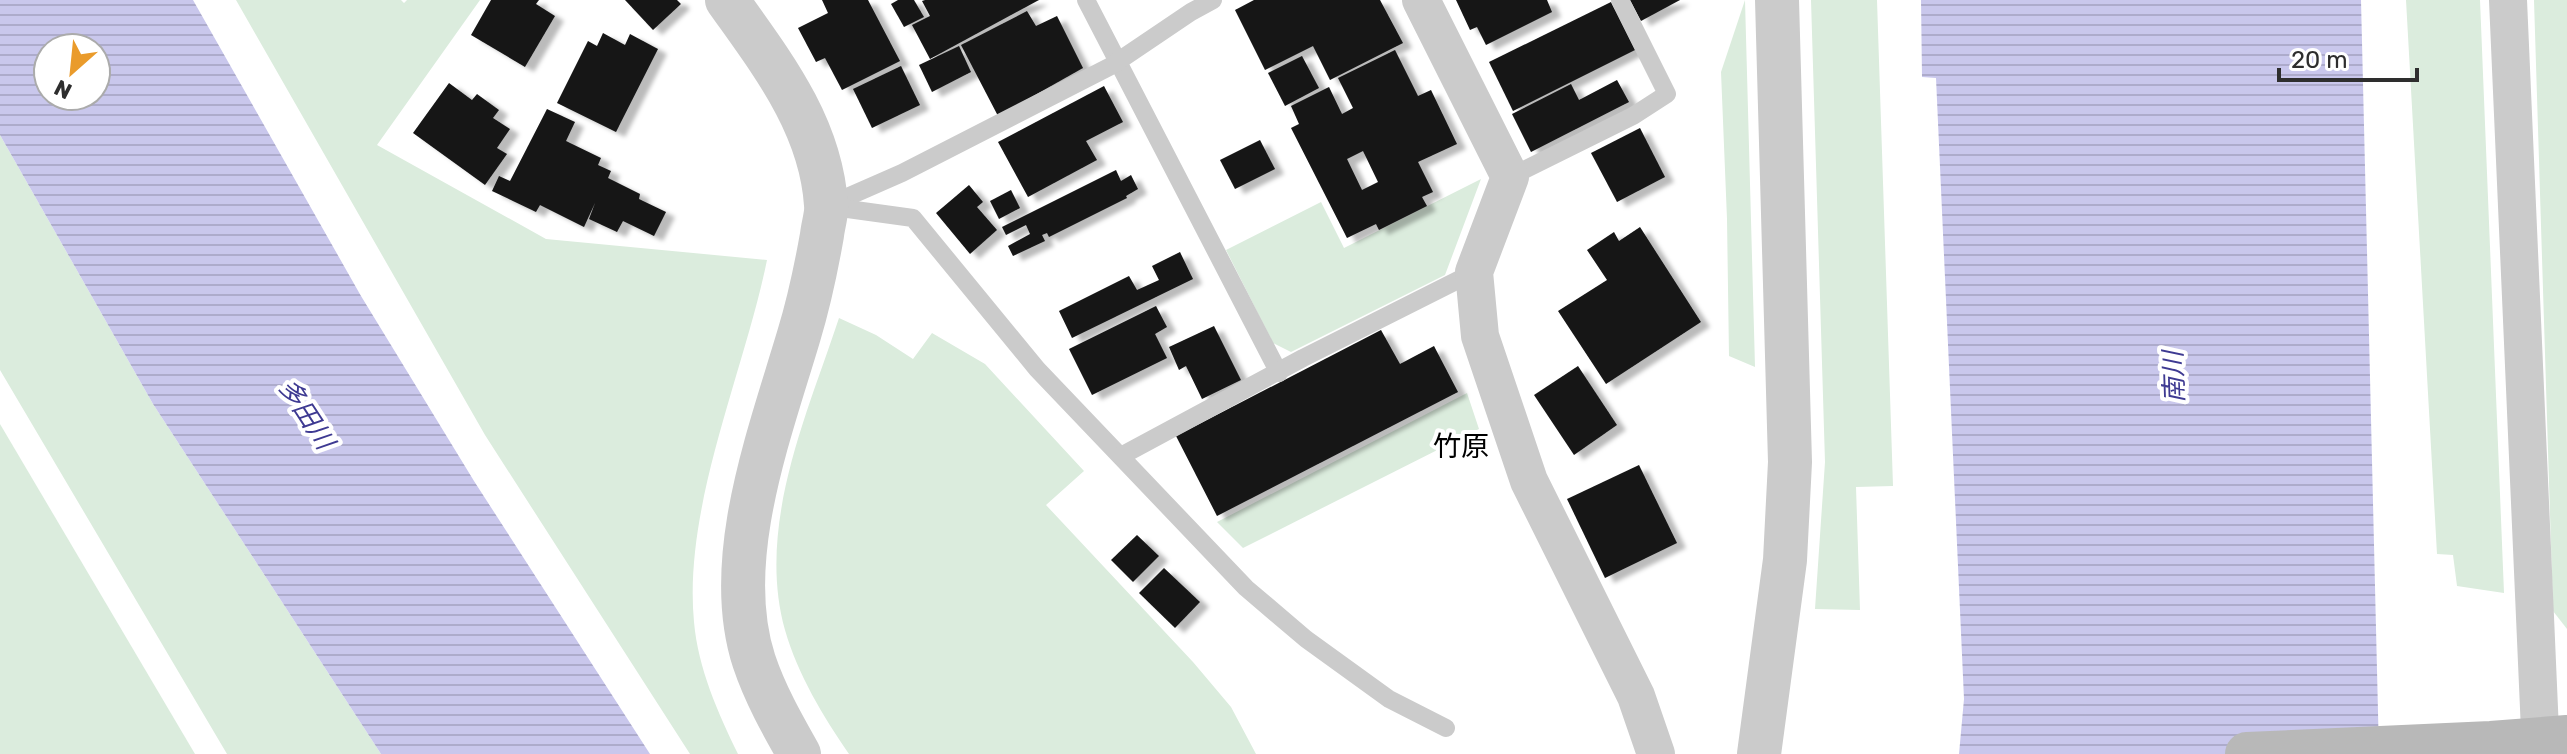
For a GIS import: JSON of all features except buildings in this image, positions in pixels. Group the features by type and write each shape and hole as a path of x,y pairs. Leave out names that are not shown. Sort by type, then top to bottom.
{"main road":[{"path":"2247,754 2549,743"}],"street":[{"path":"727,0 785,81 815,146 826,206 814,284 761,467 743,548 745,612 753,659 776,715 799,754"},
{"path":"1421,0 1510,177 1474,272 1480,336 1529,481 1636,696 1656,754"},
{"path":"1759,754 1785,560 1790,462 1777,0"},
{"path":"2508,0 2549,743"}],"lane":[{"path":"1086,0 1279,373"},
{"path":"826,206 916,166 1117,60 1213,0"},
{"path":"1510,177 1633,116 1667,94 1620,0"},
{"path":"826,206 913,218 1037,369 1246,588 1306,639 1389,699 1446,728"},
{"path":"1121,456 1303,358 1474,272"}],"green space":[{"path":"236,0 401,0 404,3 407,0 480,0 377,145 546,239 767,260 706,486 693,578 694,622 704,673 738,754 690,754 485,435"},
{"path":"1745,0 1755,367 1729,356 1721,72"},
{"path":"1811,0 1877,0 1893,486 1856,487 1860,610 1815,609 1825,462"},
{"path":"2406,0 2480,0 2504,593 2457,586 2453,555 2437,554"},
{"path":"2534,0 2567,0 2567,629 2553,611"},
{"path":"0,135 153,404 381,754 227,754 0,370"},
{"path":"1481,179 1445,275 1291,352 1273,343 1226,250 1321,202 1344,248"},
{"path":"839,318 876,335 913,359 932,333 985,364 1084,471 1046,505 1231,707 1256,754 849,754 812,695 790,647 778,591 777,551 789,471"},
{"path":"1467,393 1479,429 1243,548 1217,522"},
{"path":"0,424 195,754 0,754"}],"water":[{"name":"多田川","path":"0,0 193,0 361,296 474,481 650,754 381,754 153,404 0,135"},
{"name":"南川","path":"1921,0 2361,0 2379,754 1959,754 1964,699 1936,78 1922,77"}],"district":[{"name":"竹原","path":"1461,446"}]}
